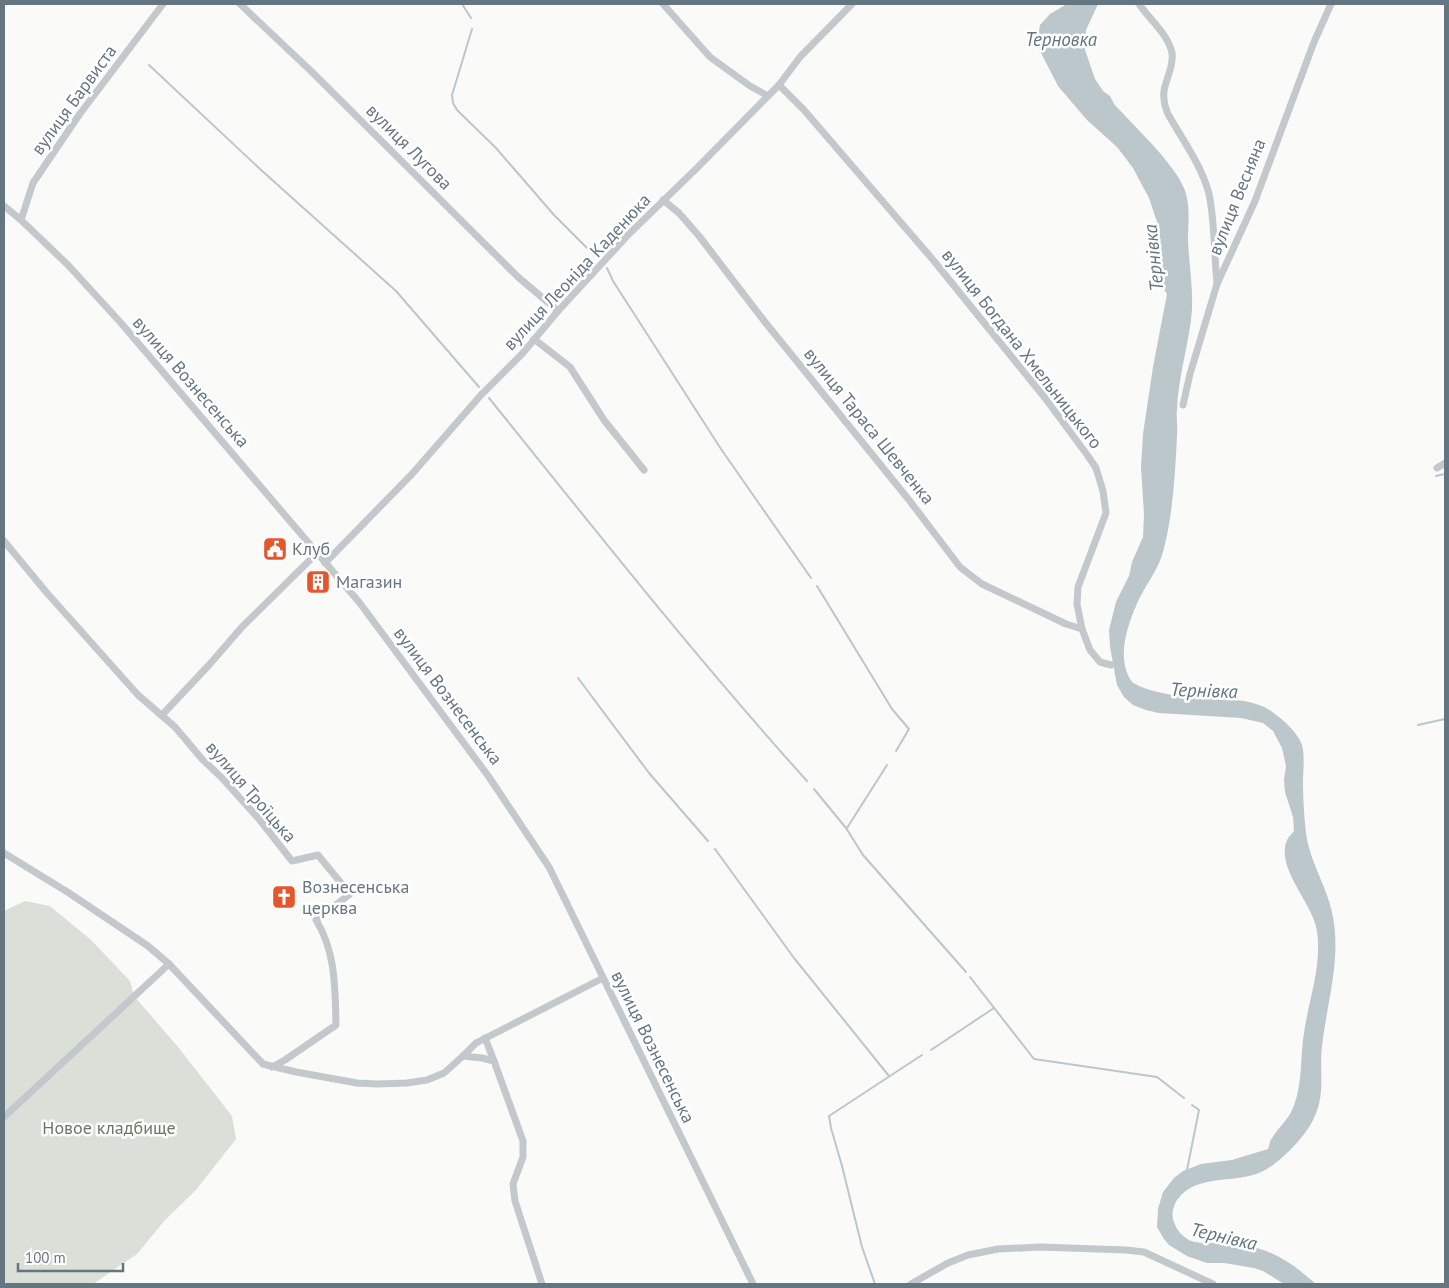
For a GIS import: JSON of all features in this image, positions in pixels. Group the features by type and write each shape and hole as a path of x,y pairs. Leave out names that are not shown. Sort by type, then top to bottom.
{"street":[{"name":"вулиця Барвиста","path":"21,220 33,183 79,115 163,4"},
{"name":"вулиця Лугова","path":"240,4 312,72 518,277 558,311"},
{"path":"663,4 710,57 750,86 768,96"},
{"name":"вулиця Леоніда Каденюка","path":"325,563 412,474 481,395 629,234 779,85 800,57 852,4"},
{"path":"1139,4 1168,41 1172,52 1173,62 1164,91 1164,104 1201,173 1208,192 1212,212 1217,284"},
{"name":"вулиця Весняна","path":"1183,405 1190,374 1217,284 1254,201 1314,42 1331,4"},
{"name":"вулиця Богдана Хмельницького","path":"779,85 810,117 934,261 1039,390 1096,468 1102,486 1106,513 1078,587 1076,604 1082,629 1093,655 1100,662 1111,665"},
{"name":"вулиця Тараса Шевченка","path":"663,200 699,236 765,322 894,480 960,567 982,584 999,593 1066,624 1082,629"},
{"name":"вулиця Вознесенська","path":"4,206 68,265 121,323 359,602 489,777 549,867 753,1284"},
{"path":"534,339 570,367 604,420 644,470"},
{"path":"1437,468 1445,463"},
{"name":"вулиця Троїцька","path":"4,541 47,593 138,695 175,727 202,759 258,818 292,861 318,855 350,894 316,920 324,932 332,959 336,1025 272,1067"},
{"path":"162,715 209,666 242,627 317,553"},
{"path":"4,853 69,893 148,946 168,964 263,1064 272,1067 357,1083 391,1084 416,1082 435,1077 444,1073 476,1043 603,978"},
{"path":"4,1117 168,964"},
{"path":"485,1038 523,1141 523,1158 514,1184 515,1201 542,1284"},
{"path":"463,1056 494,1061"},
{"path":"911,1284 948,1263 968,1255 998,1249 1040,1247 1144,1252 1213,1284"}],"green space":[{"name":"Новое кладбище","path":"25,901 50,906 91,940 130,981 134,996 178,1047 232,1116 236,1139 195,1191 165,1220 137,1254 93,1284 4,1284 4,911"}],"water":[{"name":"Терновка","path":"1067,4 1098,4 1086,30 1085,50 1095,79 1103,91 1110,96 1114,104 1152,144 1179,178 1184,188 1188,208 1192,309 1178,397 1171,509 1161,559 1139,599 1127,630 1124,662 1132,682 1140,686 1173,695 1238,700 1252,703 1265,707 1293,730 1300,740 1303,749 1304,808 1308,844 1331,906 1335,933 1334,966 1321,1056 1320,1100 1314,1118 1306,1132 1294,1146 1267,1169 1244,1177 1207,1182 1196,1185 1186,1191 1177,1200 1173,1211 1173,1219 1178,1230 1193,1242 1235,1243 1261,1249 1286,1261 1316,1284 1284,1284 1263,1271 1254,1268 1224,1263 1207,1263 1187,1256 1169,1245 1157,1227 1158,1209 1163,1192 1174,1178 1183,1171 1201,1164 1232,1160 1268,1149 1271,1139 1291,1112 1300,1080 1304,1033 1318,957 1318,944 1314,920 1290,874 1286,862 1287,840 1294,831 1293,817 1285,792 1286,766 1282,748 1273,731 1263,723 1241,718 1159,713 1146,710 1133,705 1124,697 1117,685 1109,630 1116,602 1129,576 1132,562 1143,537 1144,514 1141,467 1143,434 1167,294 1161,285 1162,255 1158,225 1149,198 1133,168 1117,147 1087,120 1058,86 1039,49 1040,25 1050,14"}],"waterway":[{"path":"462,4 471,18"},
{"path":"472,29 452,95 453,103 457,110 496,148 554,215 596,257"},
{"path":"149,65 260,169 396,291 479,387"},
{"path":"607,268 613,281 721,449 811,578"},
{"path":"489,398 685,640 807,781"},
{"path":"1436,476 1445,474"},
{"path":"817,586 892,709 909,729 896,751"},
{"path":"578,678 649,773 708,841"},
{"path":"1418,725 1445,719"},
{"path":"847,828 887,765"},
{"path":"814,789 846,828 863,855 966,972"},
{"path":"715,849 794,958 889,1076"},
{"path":"970,977 1034,1059 1157,1077 1184,1098"},
{"path":"931,1050 994,1008"},
{"path":"875,1284 862,1247 829,1116 922,1055"},
{"path":"1187,1170 1199,1110 1192,1105"}],"place":[{"name":"Клуб","path":"275,549"},
{"name":"Магазин","path":"318,582"},
{"name":"Вознесенська церква","path":"284,897"}],"water label":[{"name":"Тернівка","path":"1153,258"},
{"name":"Тернівка","path":"1204,690"},
{"name":"Тернівка","path":"1224,1236"}]}
